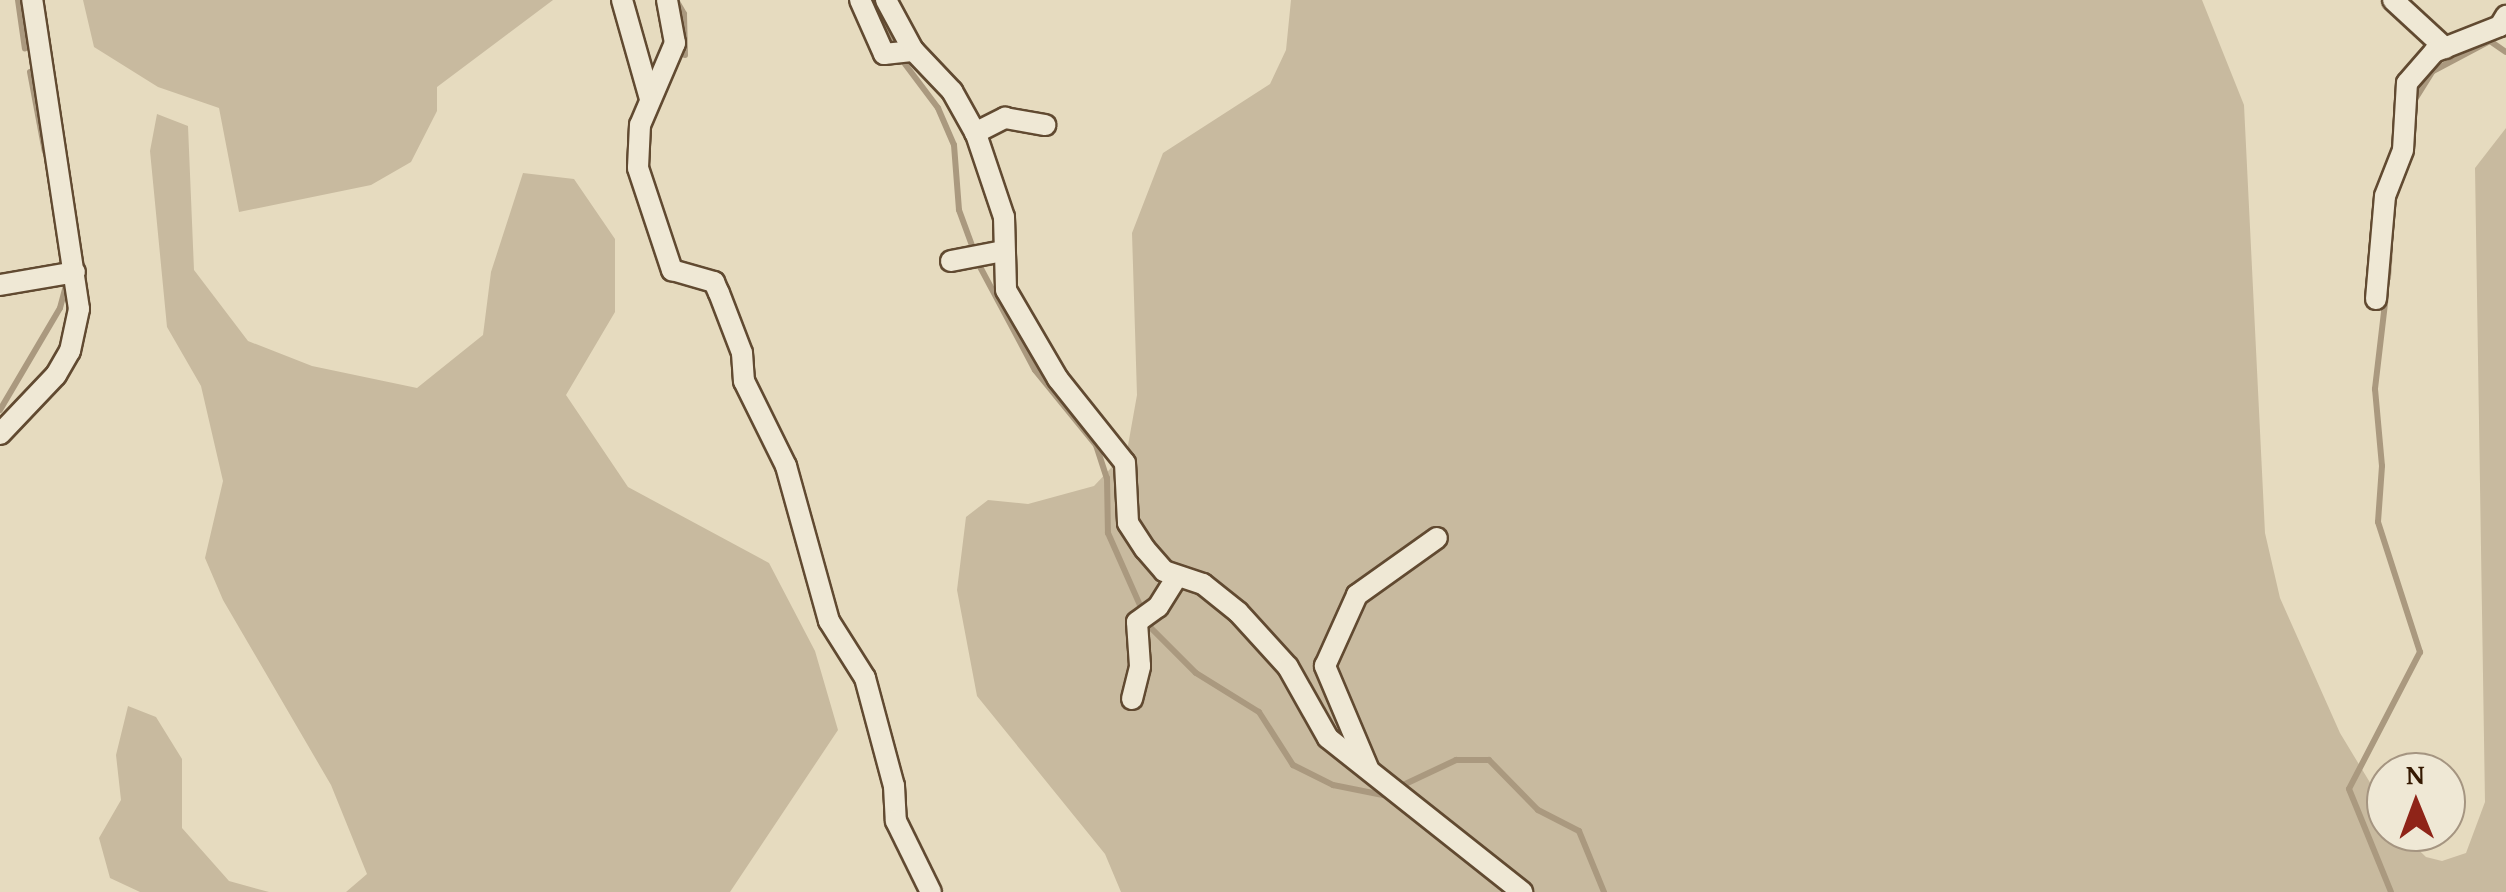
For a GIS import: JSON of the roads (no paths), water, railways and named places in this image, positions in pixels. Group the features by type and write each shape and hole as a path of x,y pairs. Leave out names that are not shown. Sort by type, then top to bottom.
{"street":[{"path":"0,434 70,351 79,308 32,0"},
{"path":"622,0 650,99"},
{"path":"668,0 675,43 640,126 638,168 672,270 714,282 719,293 742,353 744,381 786,466 828,621 865,678 894,786 896,821 930,892"},
{"path":"860,0 884,54 914,51"},
{"path":"886,0 914,51 952,90 975,133 1004,217 1002,251 1013,305 1058,379 1125,463 1128,524 1164,571 1203,584 1266,639 1328,738 1522,892"},
{"path":"2393,0 2445,48"},
{"path":"2376,299 2385,196 2403,150 2407,83 2416,68 2445,48 2504,26"},
{"path":"975,133 1005,118 1044,125"},
{"path":"951,261 1002,251"},
{"path":"0,286 75,272"},
{"path":"1368,770 1325,666 1357,595 1437,538"},
{"path":"1132,699 1140,666 1137,622 1158,607 1177,576"}],"waterway":[{"path":"18,0 25,49"},
{"path":"676,0 684,14 685,55"},
{"path":"871,0 894,44"},
{"path":"2414,101 2433,71 2490,41 2506,52"},
{"path":"905,64 938,108 954,145 959,210 974,251"},
{"path":"30,72 45,152"},
{"path":"2388,278 2390,250"},
{"path":"978,263 1035,370 1096,445 1107,478 1108,533 1143,612"},
{"path":"0,410 60,308 66,285"},
{"path":"2386,295 2375,389 2382,466 2378,522 2420,652 2349,789 2391,892"},
{"path":"1147,624 1196,673 1259,712 1293,765 1333,785 1388,796"},
{"path":"1401,786 1456,760 1489,760 1538,810 1579,831 1604,892"}]}
